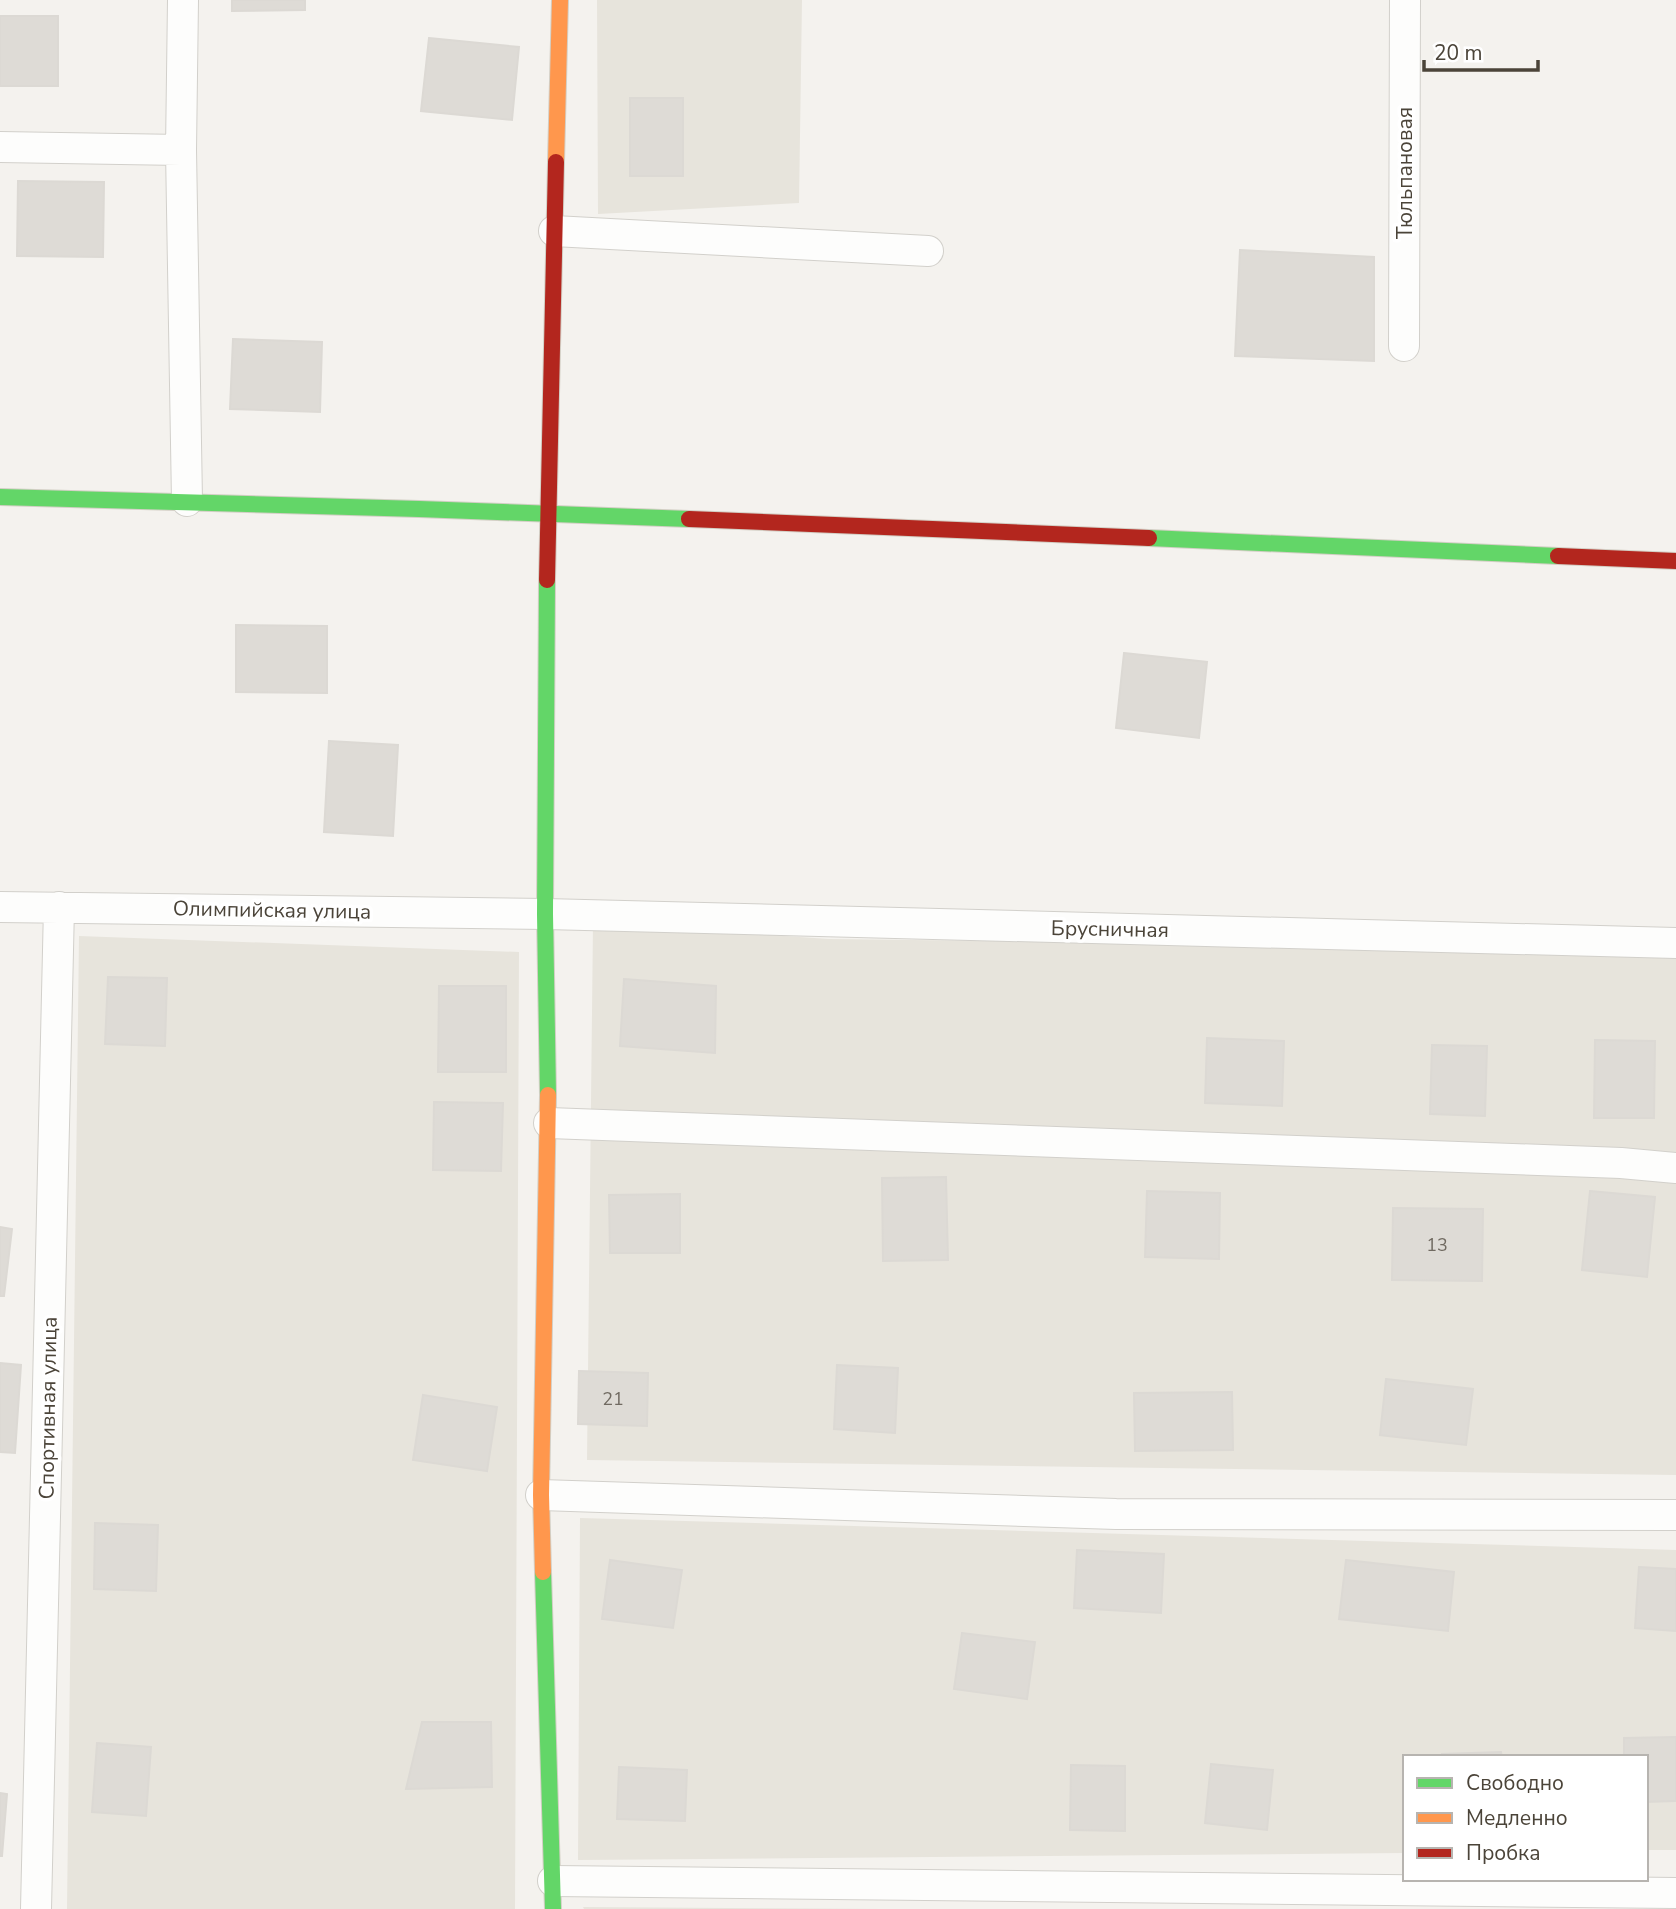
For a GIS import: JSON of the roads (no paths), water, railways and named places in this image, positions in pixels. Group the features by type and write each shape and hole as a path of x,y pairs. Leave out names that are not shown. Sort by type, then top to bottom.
{"street":[{"path":"183,0 181,150 187,501"},
{"path":"560,0 547,513 545,915 549,1123 541,1496 553,1895 1676,1893"},
{"name":"Тюльпановая","path":"1404,346 1405,0"},
{"path":"0,147 181,150"},
{"path":"554,231 928,251"},
{"path":"0,497 547,513 1676,561"},
{"name":"Олимпийская улица","path":"0,907 545,915"},
{"name":"Спортивная улица","path":"36,1909 60,907"},
{"name":"Брусничная","path":"545,915 1676,943"},
{"path":"549,1123 1621,1163 1676,1168"},
{"path":"541,1496 1116,1514 1676,1516"}]}
